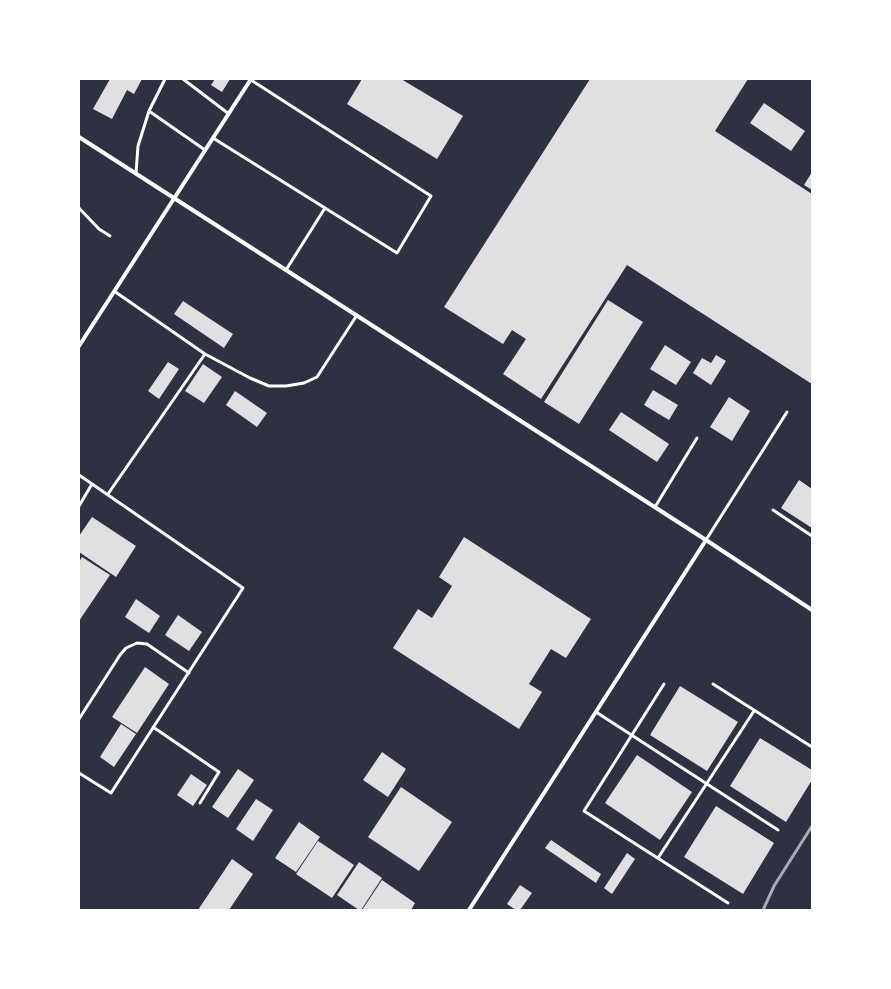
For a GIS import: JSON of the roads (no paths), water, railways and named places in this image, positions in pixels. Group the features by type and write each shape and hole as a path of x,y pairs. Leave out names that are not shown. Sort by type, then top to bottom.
{"street":[{"path":"79,346 251,80"},
{"path":"79,137 655,507 812,610"},
{"path":"469,910 706,540"}],"lane":[{"path":"136,173 138,146 150,111 164,79"},
{"path":"183,79 229,114"},
{"path":"213,138 397,252 431,196 251,80"},
{"path":"150,111 205,150"},
{"path":"79,208 99,229 110,236"},
{"path":"286,270 325,208"},
{"path":"114,291 205,354 250,378 269,386 286,386 304,383 317,378 357,315"},
{"path":"108,494 205,354"},
{"path":"706,540 787,412"},
{"path":"655,507 697,438"},
{"path":"79,475 243,588 111,793 79,773"},
{"path":"79,506 92,484"},
{"path":"773,510 812,536"},
{"path":"79,719 120,655 126,648 137,643 147,644 188,673"},
{"path":"664,684 584,811 728,903"},
{"path":"713,684 812,747"},
{"path":"658,858 754,711"},
{"path":"596,712 778,830"},
{"path":"153,727 219,772 200,803"}],"railway":[{"path":"763,910 774,886 812,826"}]}
